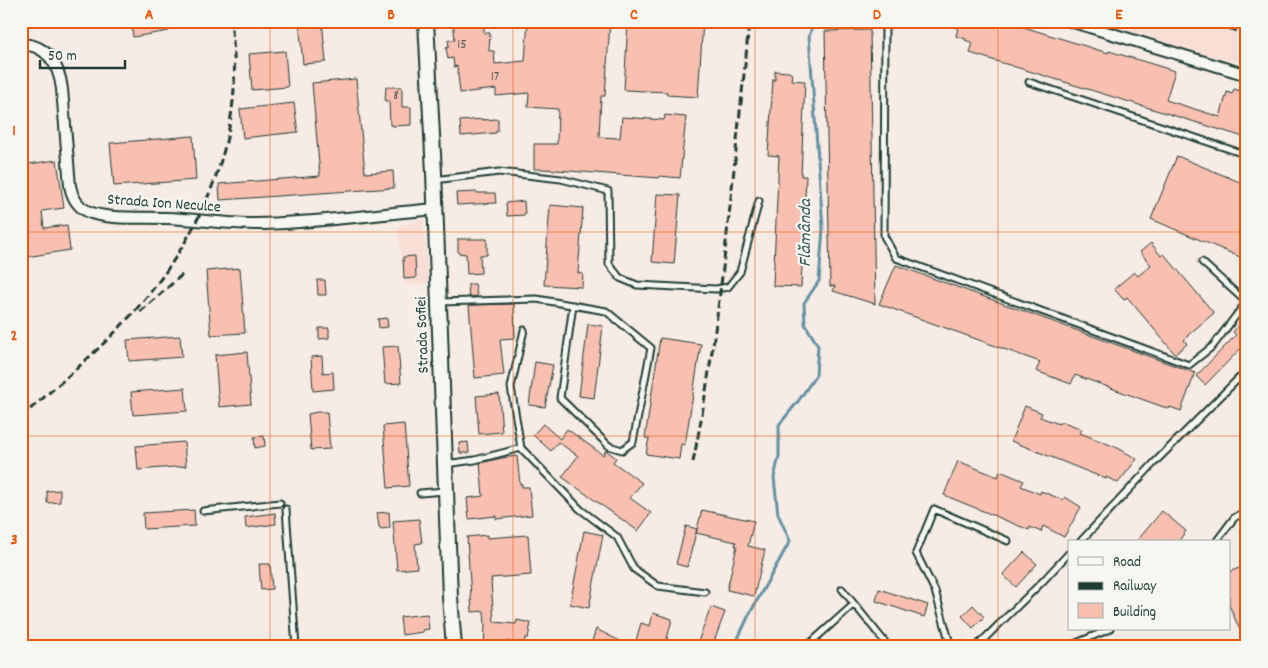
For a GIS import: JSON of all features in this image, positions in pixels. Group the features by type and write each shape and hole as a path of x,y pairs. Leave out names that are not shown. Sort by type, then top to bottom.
{"street":[{"name":"Strada Sofiei","path":"426,21 450,597 454,647"},
{"path":"1070,21 1247,75"},
{"name":"Strada Ion Neculce","path":"21,44 31,45 47,54 52,58 57,68 62,89 70,186 75,199 82,208 93,213 107,216 258,224 315,221 435,209"}],"lane":[{"path":"885,21 884,236 896,258 1189,364 1212,346 1246,301 1202,262"},
{"path":"1029,82 1247,155"},
{"path":"434,180 499,172 561,179 608,191 609,264 620,278 636,285 716,289 728,287 740,272 759,201"},
{"path":"439,302 537,299 573,305 606,311 651,348 633,442 622,450 609,446 560,398 573,305"},
{"path":"524,330 511,387 521,448 580,510 617,537 634,569 658,586 704,592"},
{"path":"1082,540 1155,462 1239,378 1247,373"},
{"path":"445,464 475,460 521,448"},
{"path":"420,493 446,491"},
{"path":"203,511 280,503"},
{"path":"286,509 296,647"},
{"path":"951,647 935,591 916,553 934,509 1008,541"},
{"path":"1218,540 1234,518 1247,510"},
{"path":"976,647 1068,554"},
{"path":"842,589 889,647"},
{"path":"806,647 854,604"},
{"path":"1067,647 1108,630"}],"shaded area":[{"path":"1094,21 1247,21 1247,63 1218,58"},
{"path":"423,220 429,283 405,285 398,226"}],"building":[{"path":"131,21 167,21 169,31 133,37"},
{"path":"299,21 322,21 326,62 303,64"},
{"path":"453,21 484,21 484,33 490,33 489,51 494,51 495,64 525,61 528,21 610,21 605,96 601,96 599,137 620,138 622,117 664,120 665,115 686,117 680,178 534,169 534,144 557,144 558,109 528,107 529,93 496,96 496,89 460,93 457,66 454,67 453,58 448,59 446,48 449,47 448,40 455,40"},
{"path":"628,21 703,21 698,97 667,95 667,92 624,90"},
{"path":"942,21 1004,21 1108,53 1109,51 1175,71 1166,100 1220,117 1227,92 1232,94 1234,89 1247,93 1247,138 970,53 973,43 956,36 958,28 942,23"},
{"path":"870,30 875,304 833,291 835,286 830,286 825,31"},
{"path":"285,51 288,87 252,90 249,54"},
{"path":"775,71 789,72 792,74 791,80 805,81 801,176 806,176 801,287 773,286 779,156 768,155"},
{"path":"356,79 365,173 393,171 394,188 220,200 219,184 320,176 312,83"},
{"path":"386,87 402,87 402,107 411,107 411,125 390,125 389,101 385,101"},
{"path":"294,103 298,132 243,138 240,109"},
{"path":"498,119 498,131 496,133 461,136 460,121"},
{"path":"193,136 196,180 114,186 110,143"},
{"path":"1177,156 1247,185 1247,260 1151,219"},
{"path":"57,160 64,208 42,211 44,228 67,225 70,250 26,257 26,252 23,253 21,237 23,235 21,218 21,165"},
{"path":"456,193 495,193 496,203 457,205"},
{"path":"657,194 680,195 674,264 652,262"},
{"path":"524,201 525,215 507,216 506,203"},
{"path":"550,205 583,208 578,273 583,274 582,287 544,285"},
{"path":"458,239 487,239 487,255 480,255 481,273 467,274 466,254 458,253"},
{"path":"1151,243 1161,256 1164,254 1214,313 1188,335 1184,340 1187,344 1175,354 1127,297 1124,300 1114,289 1134,272 1138,276 1151,265 1140,252"},
{"path":"415,256 416,278 404,279 403,257"},
{"path":"896,265 1195,373 1181,411 1170,407 1169,409 1075,375 1071,384 1036,371 1040,362 879,304"},
{"path":"240,268 245,333 211,335 206,271"},
{"path":"317,280 325,280 326,295 318,295"},
{"path":"468,284 475,284 477,296 469,297"},
{"path":"514,304 515,338 500,339 504,375 475,378 469,305"},
{"path":"387,318 388,327 379,328 378,319"},
{"path":"588,324 603,326 594,398 579,396"},
{"path":"1239,325 1247,333 1247,342 1205,385 1196,376 1236,335 1233,332"},
{"path":"319,328 329,328 329,338 319,339"},
{"path":"180,336 182,357 129,361 127,340"},
{"path":"660,338 701,344 685,445 681,444 679,459 646,454 649,438 645,438"},
{"path":"398,346 401,383 385,384 382,347"},
{"path":"247,352 251,404 219,407 215,355"},
{"path":"322,356 323,373 333,372 334,389 313,391 311,357"},
{"path":"535,362 553,365 545,407 529,405"},
{"path":"185,388 187,411 133,415 131,392"},
{"path":"499,394 502,432 479,434 476,396"},
{"path":"1025,406 1042,413 1040,417 1059,424 1061,421 1082,429 1080,433 1118,448 1137,459 1118,483 1011,441"},
{"path":"327,412 330,449 311,450 308,414"},
{"path":"404,424 409,486 388,488 383,426"},
{"path":"543,424 560,439 567,429 603,455 606,450 616,458 613,462 642,483 630,498 651,513 638,531 562,477 578,456 558,442 551,451 533,435"},
{"path":"264,436 265,446 255,448 254,437"},
{"path":"184,442 186,466 138,470 136,446"},
{"path":"468,442 469,453 460,453 459,443"},
{"path":"517,456 520,484 522,484 522,487 529,487 532,515 496,519 496,516 469,519 467,498 483,496 480,463"},
{"path":"958,461 998,477 1000,471 1024,481 1021,486 1040,494 1041,491 1063,500 1065,497 1081,507 1064,537 1043,526 1041,532 1030,527 1029,530 944,495"},
{"path":"60,490 60,502 47,503 47,491"},
{"path":"194,510 195,526 144,529 143,513"},
{"path":"702,510 754,521 748,546 765,550 754,596 727,590 737,546 735,546 736,542 696,533"},
{"path":"1162,511 1186,531 1179,540 1138,540"},
{"path":"389,512 390,528 380,529 377,513"},
{"path":"275,513 276,524 246,528 245,517"},
{"path":"419,519 422,543 415,544 417,568 397,570 393,521"},
{"path":"686,526 697,529 687,567 676,564"},
{"path":"584,531 603,535 589,608 570,604"},
{"path":"487,535 487,538 528,535 531,575 491,578 494,622 516,624 517,620 531,623 528,638 525,638 524,644 507,641 507,647 484,647 484,611 472,612 467,537"},
{"path":"1024,552 1037,564 1016,587 1003,575"},
{"path":"259,564 270,564 272,589 261,590"},
{"path":"1247,565 1247,646 1230,607 1230,572"},
{"path":"879,589 928,605 924,617 876,601"},
{"path":"973,605 984,617 973,628 962,616"},
{"path":"711,607 725,612 712,647 696,647"},
{"path":"653,613 672,619 665,647 634,647 641,623 650,626"},
{"path":"427,614 429,629 423,630 423,632 402,635 400,617"},
{"path":"596,629 632,647 590,647"}],"waterway":[{"name":"Flămânda","path":"734,647 749,615 790,541 778,514 774,478 779,456 779,425 816,375 818,346 805,324 804,303 819,281 823,228 809,36 811,21"}],"railway":[{"path":"21,417 83,363 128,319 151,292 190,234 218,170 227,136 233,101 234,81 231,21"},
{"path":"693,462 718,311 749,21"},
{"path":"1206,21 1247,34"},
{"path":"140,312 183,274"}]}
